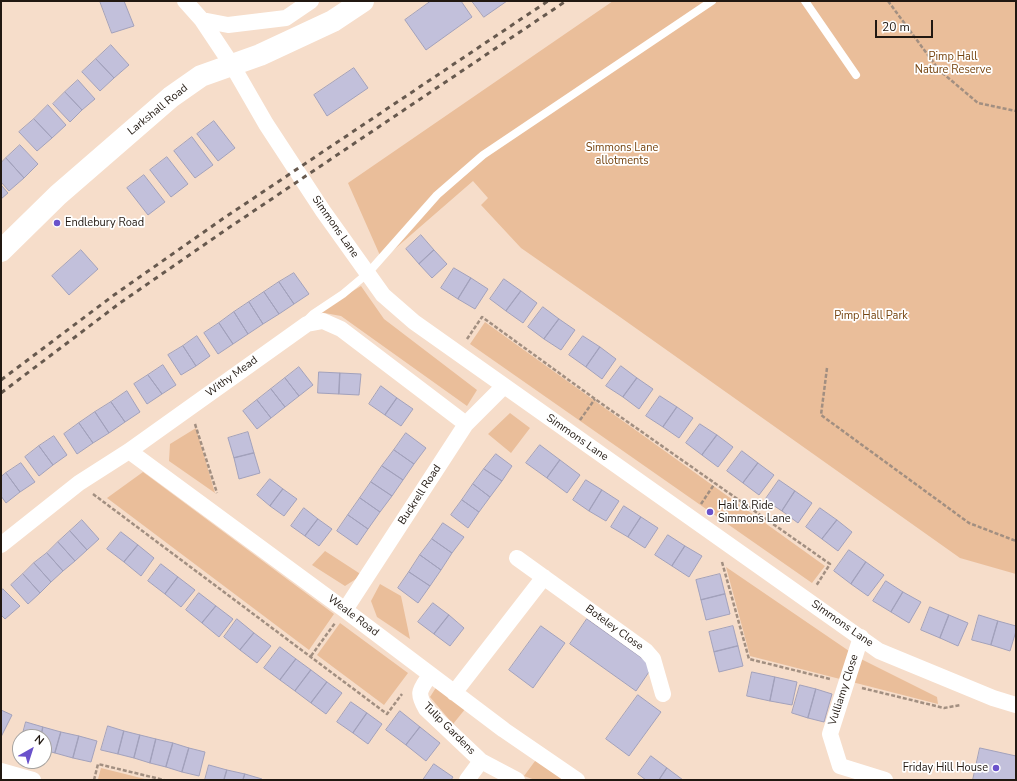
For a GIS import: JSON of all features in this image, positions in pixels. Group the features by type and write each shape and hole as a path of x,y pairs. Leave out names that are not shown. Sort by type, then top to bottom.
{"main road":[{"name":"Larkshall Road","path":"1,251 58,195 171,97 201,76 260,55 326,24 363,1"}],"street":[{"path":"185,1 202,20 232,65"},
{"path":"202,20 228,25 286,18 311,1"},
{"name":"Simmons Lane","path":"232,65 266,124 323,211 383,295 414,322 879,651 993,698 1016,705"},
{"name":"Withy Mead","path":"1,545 79,483 129,451 307,324 323,321 340,329 466,424"},
{"name":"Buckrell Road","path":"345,610 466,424 504,386"},
{"name":"Weale Road","path":"129,451 345,610 504,730 577,780"},
{"name":"Boteley Close","path":"517,558 646,651 653,659 663,694"},
{"path":"454,693 544,577"},
{"name":"Vulliamy Close","path":"861,638 830,734 840,766 885,780"},
{"name":"Tulip Gardens","path":"426,671 420,690 420,698 426,709 481,761 517,780"},
{"name":"Tulip Gardens","path":"467,780 481,761"},
{"path":"1,771 33,780"}],"lane":[{"path":"303,326 312,314 343,294 368,273 438,195 483,155 712,1"},
{"path":"804,1 856,75"}],"path":[{"path":"888,1 939,70 978,103 1016,111"},
{"path":"457,353 482,317 595,399 830,564 807,600"},
{"path":"827,368 821,415 969,524 1016,541"},
{"path":"570,433 595,399"},
{"path":"190,407 226,522"},
{"path":"79,483 387,714 426,671"},
{"path":"691,518 715,483"},
{"path":"714,534 749,659 944,708 993,698"},
{"path":"311,656 345,610"},
{"path":"94,780 98,764 164,780"}],"green space":[{"path":"613,1 1016,1 1016,574 960,558 521,248 481,205 488,198 473,181 382,260 348,183"},
{"path":"361,286 384,319 477,390 467,406 341,316 319,312"},
{"path":"485,322 825,566 812,583 470,344"},
{"path":"510,413 530,428 511,453 488,434"},
{"path":"196,428 215,493 169,461 170,444"},
{"path":"143,472 334,614 309,650 107,498"},
{"path":"325,551 362,575 345,586 312,565"},
{"path":"726,567 849,651 840,679 750,656"},
{"path":"380,584 401,596 410,639 377,617 371,601"},
{"path":"340,623 408,673 384,705 317,655"},
{"path":"859,658 937,697 938,704 852,682"},
{"path":"437,686 466,708 453,724 430,697"},
{"path":"538,757 572,780 535,780 524,776"},
{"path":"101,768 149,780 100,780 98,779"}],"building":[{"path":"100,1 124,1 134,26 112,33"},
{"path":"431,1 461,1 472,17 426,50 405,20"},
{"path":"472,1 507,1 484,17"},
{"path":"111,45 129,65 114,78 96,59"},
{"path":"96,59 114,78 100,91 82,72"},
{"path":"354,68 368,88 327,116 314,95"},
{"path":"78,80 95,99 82,110 65,92"},
{"path":"65,92 82,110 70,122 53,104"},
{"path":"48,105 66,125 52,138 34,119"},
{"path":"34,119 52,138 37,151 19,132"},
{"path":"214,121 235,148 218,161 197,134"},
{"path":"192,137 213,165 195,178 174,151"},
{"path":"20,145 38,164 24,178 6,158"},
{"path":"167,157 188,184 171,197 150,170"},
{"path":"6,158 24,178 9,191 1,182 1,163"},
{"path":"144,175 165,202 148,215 127,188"},
{"path":"1,185 8,193 1,199"},
{"path":"421,235 434,250 419,264 406,249"},
{"path":"81,250 98,269 69,295 52,276"},
{"path":"434,250 447,264 432,278 419,264"},
{"path":"454,268 471,278 458,299 441,288"},
{"path":"294,273 309,294 294,304 279,282"},
{"path":"471,278 488,289 475,309 458,299"},
{"path":"504,279 521,291 506,311 490,299"},
{"path":"279,282 294,304 279,314 264,292"},
{"path":"521,291 537,303 523,323 506,311"},
{"path":"264,292 279,314 263,324 249,302"},
{"path":"249,302 263,324 248,334 234,312"},
{"path":"543,307 559,319 544,339 528,327"},
{"path":"234,312 248,334 233,344 219,323"},
{"path":"559,319 575,330 561,350 544,339"},
{"path":"219,323 233,344 218,354 204,333"},
{"path":"197,336 210,356 196,366 183,346"},
{"path":"583,336 600,347 586,367 569,355"},
{"path":"183,346 196,366 181,375 168,355"},
{"path":"600,347 616,359 602,379 586,367"},
{"path":"163,365 176,385 162,394 148,375"},
{"path":"621,366 637,378 623,397 606,386"},
{"path":"299,367 313,385 299,396 285,378"},
{"path":"319,372 340,373 339,394 318,393"},
{"path":"340,373 361,374 359,395 339,394"},
{"path":"148,375 162,394 147,404 134,384"},
{"path":"285,378 299,396 285,407 271,389"},
{"path":"637,378 653,389 639,409 623,397"},
{"path":"381,386 397,398 385,415 369,404"},
{"path":"271,389 285,407 271,418 257,400"},
{"path":"127,391 140,412 125,422 111,402"},
{"path":"660,396 677,407 663,427 646,416"},
{"path":"397,398 413,409 401,426 385,415"},
{"path":"257,400 271,418 257,429 243,411"},
{"path":"111,402 125,422 109,433 95,412"},
{"path":"677,407 693,418 679,438 663,427"},
{"path":"95,412 109,433 93,443 79,423"},
{"path":"79,423 93,443 77,454 64,434"},
{"path":"700,424 717,435 702,455 686,443"},
{"path":"248,432 254,453 234,458 228,438"},
{"path":"406,433 426,448 414,464 394,450"},
{"path":"717,435 733,447 718,467 702,455"},
{"path":"54,436 67,455 53,465 39,446"},
{"path":"540,445 560,460 547,478 526,463"},
{"path":"39,446 53,465 39,476 25,457"},
{"path":"394,450 414,464 403,480 382,466"},
{"path":"742,451 758,463 743,483 727,471"},
{"path":"254,453 260,473 239,479 234,458"},
{"path":"496,454 512,466 502,481 484,469"},
{"path":"560,460 580,475 567,493 547,478"},
{"path":"21,463 35,482 20,492 6,473"},
{"path":"758,463 774,475 759,495 743,483"},
{"path":"382,466 403,480 392,496 371,482"},
{"path":"484,469 502,481 490,497 473,484"},
{"path":"6,473 20,492 6,503 1,496 1,477"},
{"path":"270,479 283,489 270,506 257,495"},
{"path":"586,480 602,490 589,511 573,500"},
{"path":"779,480 795,491 782,511 765,500"},
{"path":"371,482 392,496 380,512 360,498"},
{"path":"473,484 490,497 479,512 462,500"},
{"path":"283,489 297,499 284,516 270,506"},
{"path":"602,490 619,501 606,521 589,511"},
{"path":"795,491 812,503 798,523 782,511"},
{"path":"360,498 380,512 368,529 348,515"},
{"path":"462,500 479,512 468,528 451,515"},
{"path":"624,506 641,517 628,537 611,527"},
{"path":"304,508 318,519 305,536 291,526"},
{"path":"820,508 837,520 822,539 806,527"},
{"path":"348,515 368,529 357,545 337,531"},
{"path":"641,517 658,528 645,548 628,537"},
{"path":"318,519 332,529 319,546 305,536"},
{"path":"82,520 99,539 87,550 70,531"},
{"path":"837,520 852,532 838,551 822,539"},
{"path":"443,523 464,537 452,553 432,539"},
{"path":"70,531 87,550 75,561 58,542"},
{"path":"121,532 138,545 124,562 107,549"},
{"path":"668,535 685,546 672,566 655,555"},
{"path":"432,539 452,553 441,570 420,555"},
{"path":"58,542 75,561 63,571 47,553"},
{"path":"138,545 154,558 141,576 124,562"},
{"path":"685,546 702,556 689,577 672,566"},
{"path":"849,550 866,562 851,584 834,571"},
{"path":"47,553 63,571 51,582 34,563"},
{"path":"420,555 441,570 430,586 409,572"},
{"path":"866,562 884,575 868,596 851,584"},
{"path":"34,563 51,582 40,593 23,574"},
{"path":"161,564 178,577 165,594 148,581"},
{"path":"409,572 430,586 418,603 398,588"},
{"path":"23,574 40,593 28,604 11,585"},
{"path":"720,574 725,594 701,600 696,580"},
{"path":"178,577 195,590 181,607 165,594"},
{"path":"886,581 903,592 891,612 873,601"},
{"path":"3,589 20,606 5,619 1,615 1,592"},
{"path":"903,592 921,602 909,623 891,612"},
{"path":"199,593 216,606 202,623 186,610"},
{"path":"725,594 730,614 706,620 701,600"},
{"path":"433,603 449,615 434,634 418,622"},
{"path":"216,606 233,619 219,637 202,623"},
{"path":"930,607 949,615 940,638 921,630"},
{"path":"449,615 464,628 450,646 434,634"},
{"path":"949,615 968,623 958,646 940,638"},
{"path":"979,615 998,621 991,645 972,640"},
{"path":"237,619 254,633 240,650 224,637"},
{"path":"587,619 653,666 636,691 570,644"},
{"path":"998,621 1016,626 1010,651 991,645"},
{"path":"541,626 565,643 533,688 509,670"},
{"path":"733,626 738,646 714,652 709,632"},
{"path":"254,633 271,646 257,663 240,650"},
{"path":"738,646 743,666 719,672 714,652"},
{"path":"280,647 296,659 280,680 264,668"},
{"path":"296,659 311,670 295,691 280,680"},
{"path":"311,670 327,682 311,703 295,691"},
{"path":"752,672 775,677 770,701 747,696"},
{"path":"775,677 797,682 792,705 770,701"},
{"path":"327,682 342,693 326,714 311,703"},
{"path":"800,685 816,689 808,718 792,713"},
{"path":"816,689 832,694 824,722 808,718"},
{"path":"638,695 661,712 629,756 606,739"},
{"path":"351,702 367,713 353,733 337,722"},
{"path":"1,710 12,715 1,737"},
{"path":"400,711 420,727 406,745 386,730"},
{"path":"367,713 382,724 368,744 353,733"},
{"path":"26,722 43,727 43,729 24,729"},
{"path":"108,726 124,731 118,754 101,750"},
{"path":"420,727 440,743 426,761 406,745"},
{"path":"52,730 61,732 55,753 52,752"},
{"path":"124,731 140,735 134,758 118,754"},
{"path":"61,732 79,736 73,758 55,753"},
{"path":"140,735 156,739 150,763 134,758"},
{"path":"79,736 97,741 91,762 73,758"},
{"path":"156,739 173,743 166,767 150,763"},
{"path":"173,743 189,748 182,772 166,767"},
{"path":"189,748 205,752 199,776 182,772"},
{"name":"Friday Hill House","path":"980,748 1016,756 1016,780 973,780"},
{"path":"651,756 667,768 659,780 646,780 638,774"},
{"path":"434,764 453,777 451,780 423,780"},
{"path":"209,765 227,770 224,780 205,780"},
{"path":"667,768 683,780 659,780"},
{"path":"227,770 245,774 243,780 224,780"},
{"path":"245,774 262,779 262,780 243,780"}],"railway":[{"path":"1,380 114,295 221,220 548,1"},
{"path":"1,393 120,303 227,229 566,1"}],"place":[{"name":"Endlebury Road","path":"57,223"},
{"name":"Hail & Ride Simmons Lane","path":"710,512"},
{"name":"Friday Hill House","path":"996,768"}],"park label":[{"name":"Pimp Hall Nature Reserve","path":"953,63"},
{"name":"Simmons Lane allotments","path":"622,154"},
{"name":"Pimp Hall Park","path":"871,316"}]}
